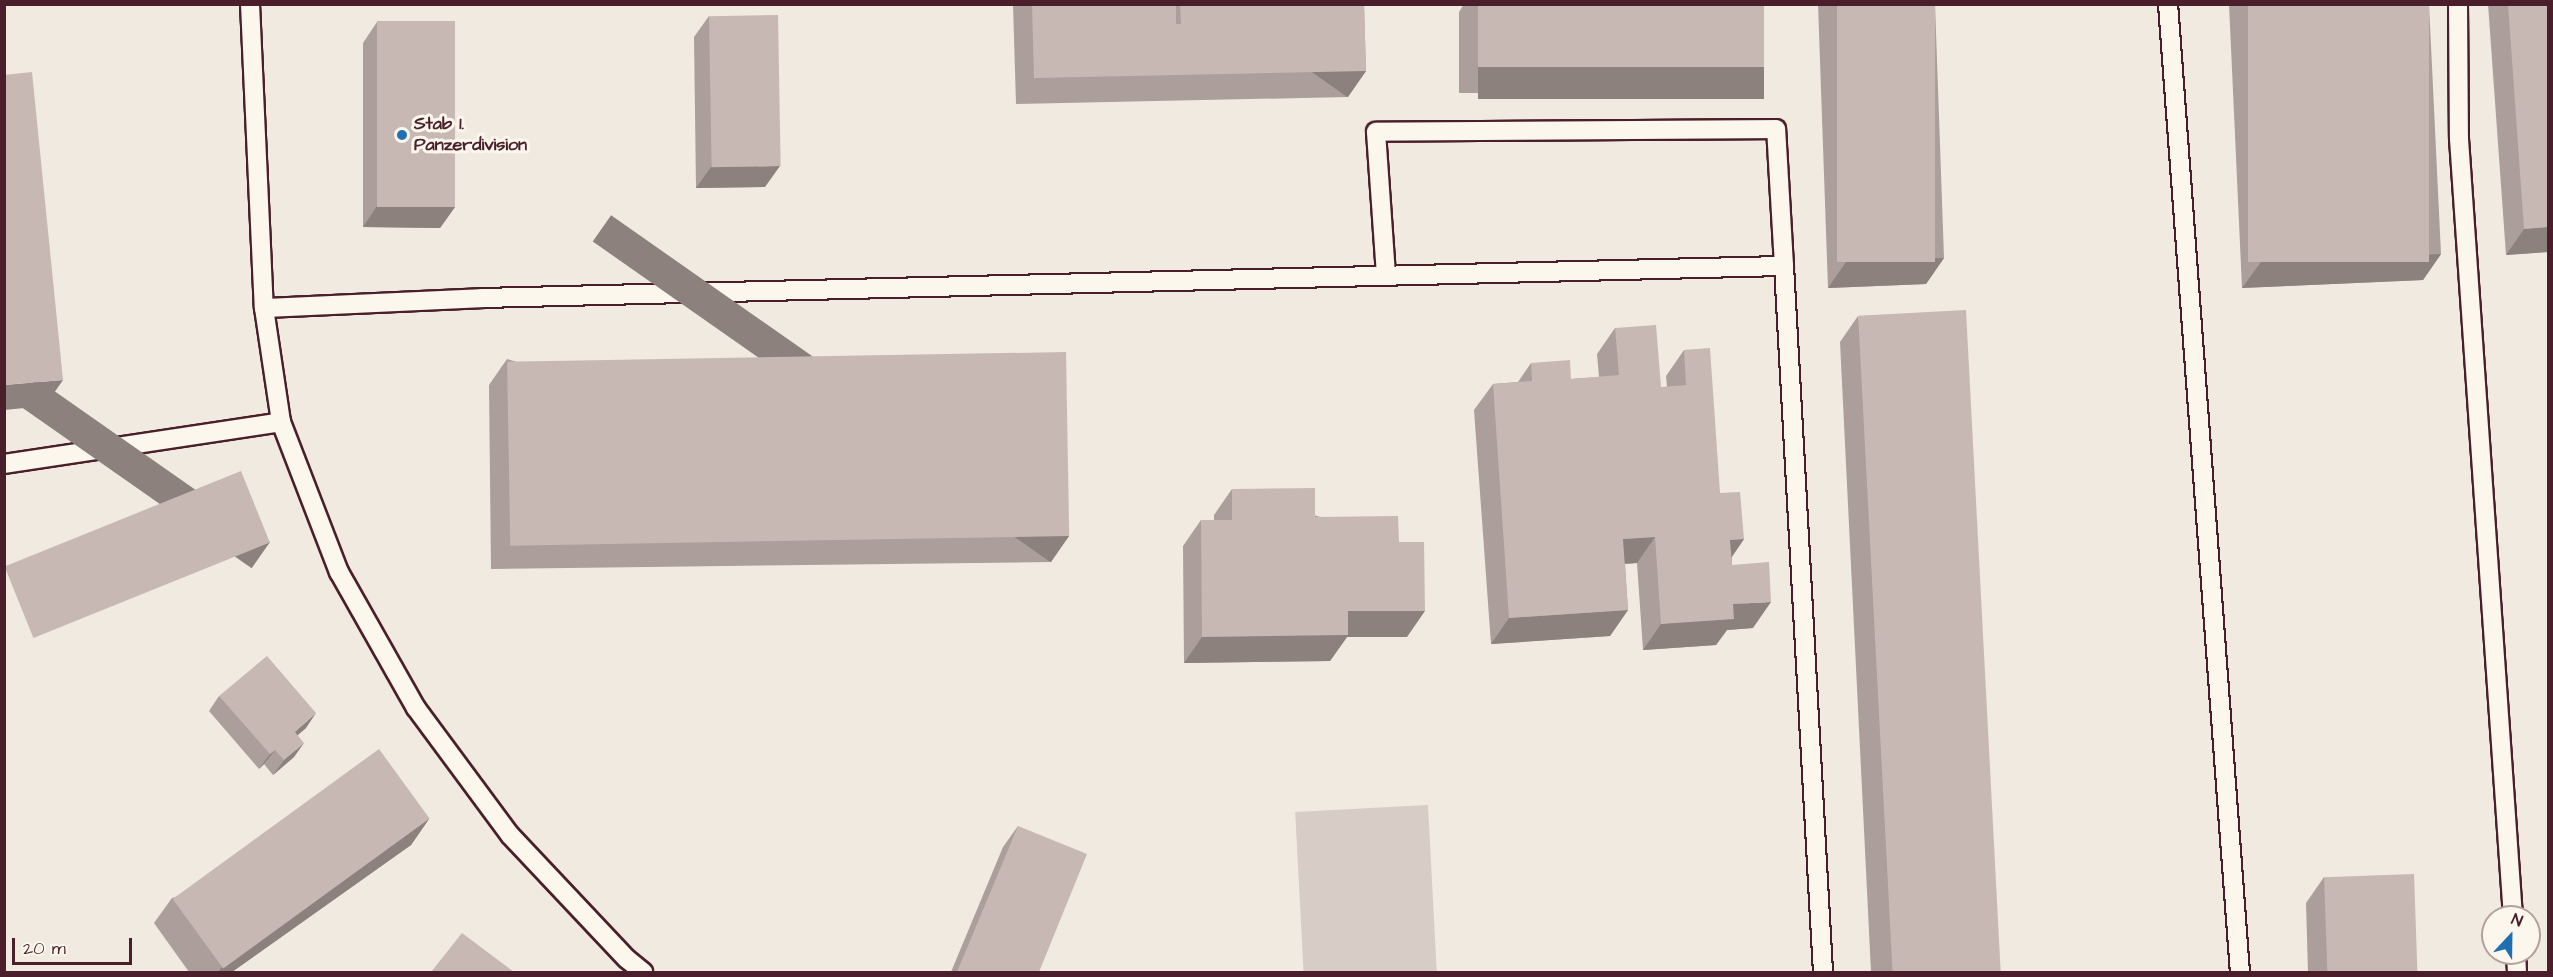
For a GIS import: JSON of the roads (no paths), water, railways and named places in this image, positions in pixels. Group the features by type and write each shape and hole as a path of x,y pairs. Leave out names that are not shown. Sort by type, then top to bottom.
{"lane":[{"path":"2168,4 2240,972"},
{"path":"2458,4 2459,139 2512,905"},
{"path":"254,9 264,308 281,422 339,572 416,708 510,835 643,972"},
{"path":"1386,276 1376,132 1776,129 1823,972"},
{"path":"264,308 483,298 1785,266"},
{"path":"4,464 281,422"}],"place":[{"name":"Stab 1. Panzerdivision","path":"402,135"}]}
